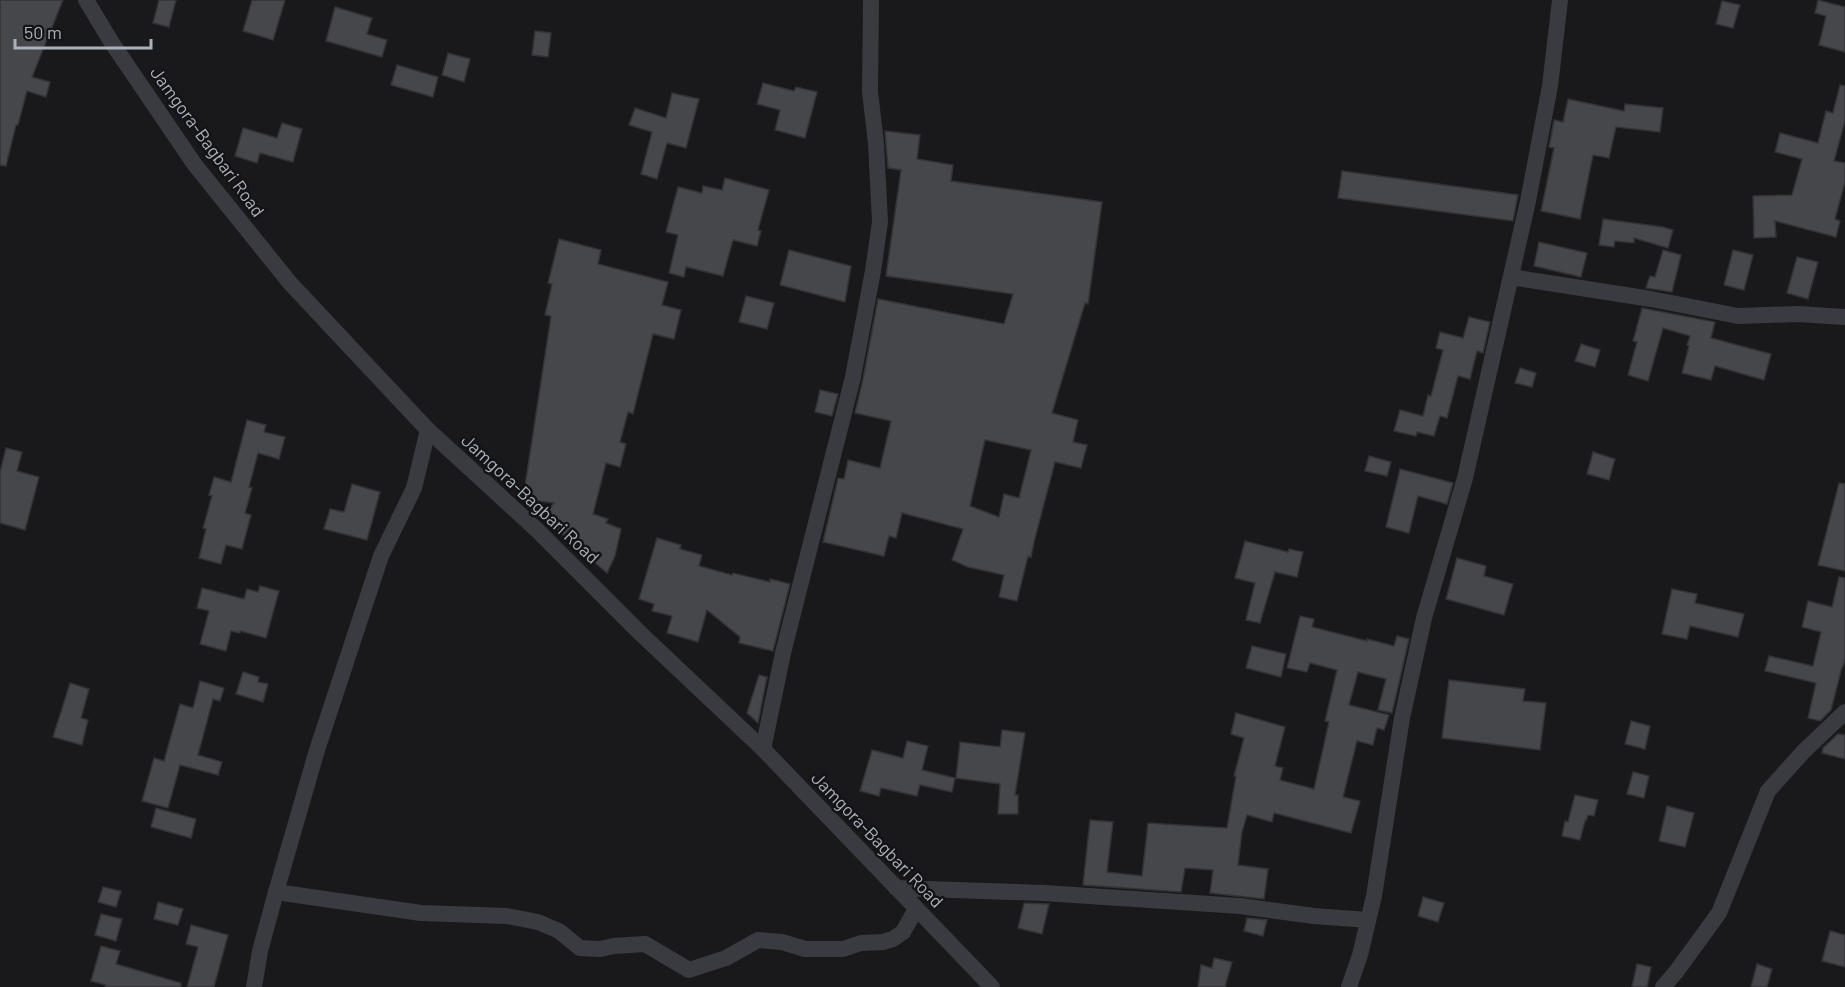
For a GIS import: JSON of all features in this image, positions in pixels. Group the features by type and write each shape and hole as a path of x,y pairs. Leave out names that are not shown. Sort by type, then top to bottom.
{"street":[{"name":"Jamgora-Bagbari Road","path":"86,0 112,44 195,165 290,283 428,430 537,530 640,633 764,749 992,987"},
{"path":"764,749 783,653 853,377 873,271 880,222 876,143 870,92 871,0"},
{"path":"1348,987 1360,955 1374,896 1402,718 1419,640 1465,478 1528,201 1550,86 1560,0"},
{"path":"1511,277 1651,299 1738,316 1798,314 1845,317"},
{"path":"254,987 260,951 317,750 377,566 414,488 428,430"},
{"path":"1663,987 1679,980 1719,913 1768,791 1803,752 1845,712"},
{"path":"896,888 1044,893 1217,904 1368,920"},
{"path":"276,892 421,914 507,916 538,922 559,931 580,948 600,949 645,944 689,970 726,958 758,940 782,942 805,949 843,949 861,943 883,942 903,932 916,909"}],"building":[{"path":"0,0 63,0 32,77 50,82 46,97 27,91 6,166 0,165"},
{"path":"159,0 176,0 169,27 153,23"},
{"path":"252,0 285,0 273,40 243,31"},
{"path":"1818,0 1845,7 1845,52 1819,45 1826,16 1815,13"},
{"path":"1722,1 1740,5 1733,28 1716,24"},
{"path":"335,7 372,18 367,34 387,40 382,57 326,41"},
{"path":"535,31 551,33 548,57 532,55"},
{"path":"448,53 470,59 464,82 442,75"},
{"path":"397,65 438,77 433,97 391,85"},
{"path":"763,83 794,91 796,87 817,92 805,138 775,130 780,110 757,104"},
{"path":"1840,85 1845,86 1845,121 1834,161 1845,163 1845,182 1835,219 1840,221 1836,237 1775,221 1776,237 1754,238 1753,196 1792,195 1802,159 1775,152 1780,133 1818,143 1826,111 1833,113"},
{"path":"672,93 699,99 686,148 667,143 657,179 641,174 652,132 629,125 635,108 666,118"},
{"path":"1568,99 1624,111 1625,104 1663,108 1660,132 1616,127 1609,158 1593,155 1580,219 1541,211 1554,148 1549,147 1554,120 1563,122"},
{"path":"282,123 302,129 293,162 260,153 257,163 235,156 243,128 277,138"},
{"path":"885,131 920,135 917,159 953,165 951,181 1102,202 1088,304 1085,303 1052,413 1078,420 1073,442 1087,445 1081,468 1055,462 1031,557 1028,556 1017,601 999,597 1004,575 968,567 952,560 963,529 902,513 896,538 889,536 884,556 823,542 838,478 844,479 848,460 880,468 891,421 855,413 878,299 1004,324 1013,294 886,276 901,170 888,168","holes":["985,440 1031,450 1019,498 1004,494 999,517 970,506"]},
{"path":"1342,171 1518,195 1513,221 1338,198"},
{"path":"725,178 769,190 758,230 761,231 757,246 733,240 723,276 686,267 684,277 669,273 678,235 666,232 678,187 702,193 703,186 722,190"},
{"path":"1603,219 1673,230 1668,248 1634,238 1634,243 1615,241 1614,247 1599,245"},
{"path":"559,239 601,250 598,264 668,282 662,305 681,310 674,339 653,334 633,414 628,412 620,442 626,444 620,467 606,463 593,514 608,519 606,523 621,529 615,556 607,573 542,517 554,503 523,499 551,316 545,315 552,284 548,283"},
{"path":"1539,242 1587,253 1581,277 1534,266"},
{"path":"789,250 851,266 845,302 780,285"},
{"path":"1663,250 1681,255 1672,292 1646,288 1650,276 1655,277"},
{"path":"1733,250 1753,255 1744,290 1724,285"},
{"path":"1797,257 1818,262 1808,299 1787,293"},
{"path":"746,296 774,303 767,329 739,322"},
{"path":"1642,308 1715,322 1711,338 1771,354 1764,380 1715,366 1711,380 1682,373 1690,336 1663,328 1648,381 1628,375 1637,342 1633,341"},
{"path":"1469,317 1490,322 1483,353 1477,351 1470,379 1458,376 1447,418 1440,416 1434,436 1417,432 1416,436 1394,431 1400,410 1423,416 1428,395 1431,396 1443,350 1436,348 1440,332 1463,338"},
{"path":"1581,344 1600,350 1595,367 1575,361"},
{"path":"1520,368 1536,373 1532,387 1515,383"},
{"path":"820,390 838,394 832,416 815,412"},
{"path":"247,420 266,425 264,432 285,437 279,459 258,453 245,513 251,515 242,549 226,545 221,564 199,558 206,529 203,528 212,496 209,495 214,477 231,482"},
{"path":"6,448 22,452 17,471 39,477 25,530 0,523 0,472"},
{"path":"1593,452 1615,459 1609,480 1587,474"},
{"path":"1369,456 1391,462 1387,476 1365,471"},
{"path":"1400,469 1453,483 1447,504 1418,496 1409,533 1386,527"},
{"path":"1839,483 1845,484 1845,571 1818,565"},
{"path":"352,484 380,492 367,540 324,529 330,509 344,512"},
{"path":"657,538 681,545 680,549 702,555 699,566 732,575 733,573 770,582 770,579 790,584 773,651 739,643 740,637 707,610 698,642 667,633 672,616 652,611 654,604 639,599"},
{"path":"1245,541 1288,552 1289,549 1303,552 1297,577 1275,572 1260,623 1246,620 1255,583 1235,578"},
{"path":"1457,558 1486,566 1484,576 1513,584 1504,615 1446,599"},
{"path":"1839,577 1845,578 1845,659 1831,710 1820,721 1808,718 1816,683 1765,671 1769,656 1813,666 1821,632 1802,627 1808,601 1832,607"},
{"path":"260,586 279,591 266,638 231,631 226,651 200,644 209,611 197,608 202,588 244,599 247,589 258,592"},
{"path":"1672,589 1697,594 1695,603 1744,614 1738,637 1690,626 1687,639 1662,634"},
{"path":"1300,616 1314,619 1312,627 1367,641 1367,639 1394,646 1397,636 1409,639 1392,713 1378,710 1386,679 1358,672 1349,705 1389,715 1384,730 1377,728 1373,745 1357,741 1343,797 1360,801 1351,833 1274,813 1272,822 1247,815 1242,832 1238,865 1268,869 1264,899 1210,893 1213,870 1185,868 1181,892 1083,885 1090,820 1113,822 1107,872 1142,876 1148,823 1227,828 1236,776 1234,776 1244,738 1231,734 1236,713 1285,727 1275,766 1283,768 1280,780 1314,789 1329,722 1325,721 1337,670 1310,663 1307,672 1287,668"},
{"path":"1252,646 1286,654 1281,677 1246,668"},
{"path":"243,672 259,677 258,682 268,684 263,702 236,694"},
{"path":"759,675 767,677 758,723 747,713"},
{"path":"1449,680 1525,689 1523,701 1546,703 1540,750 1442,738"},
{"path":"200,681 224,688 220,701 213,699 198,755 222,762 218,775 180,765 168,808 142,801 154,758 164,761 180,704 193,708"},
{"path":"70,683 89,689 81,718 88,720 82,745 53,737"},
{"path":"1631,721 1650,726 1645,749 1625,744"},
{"path":"1002,730 1025,733 1015,795 1018,795 1018,814 998,814 1000,784 956,778 960,742 1000,747"},
{"path":"1838,734 1845,735 1845,759 1822,753 1823,748"},
{"path":"907,741 928,746 922,770 955,778 952,792 920,785 917,796 881,788 879,796 860,791 872,750 903,758"},
{"path":"1633,772 1649,776 1644,798 1627,794"},
{"path":"1575,795 1598,800 1594,816 1588,815 1585,821 1580,840 1562,836"},
{"path":"1667,806 1694,813 1685,847 1659,841"},
{"path":"156,808 196,819 191,838 151,827"},
{"path":"103,887 121,891 116,907 98,902"},
{"path":"1423,897 1444,903 1438,922 1418,916"},
{"path":"158,902 183,909 178,925 154,919"},
{"path":"1024,903 1049,904 1042,934 1018,928"},
{"path":"101,914 122,919 116,941 95,935"},
{"path":"1247,918 1267,920 1263,936 1244,931"},
{"path":"191,925 228,935 214,987 187,987 198,947 186,944"},
{"path":"1830,931 1845,935 1845,967 1822,961"},
{"path":"101,946 120,951 116,964 181,983 181,987 105,987 106,985 91,981"},
{"path":"1214,958 1232,962 1225,987 1198,987 1201,965 1212,968"},
{"path":"1637,964 1651,967 1647,987 1632,987"},
{"path":"1757,964 1772,969 1767,987 1751,987"}]}
